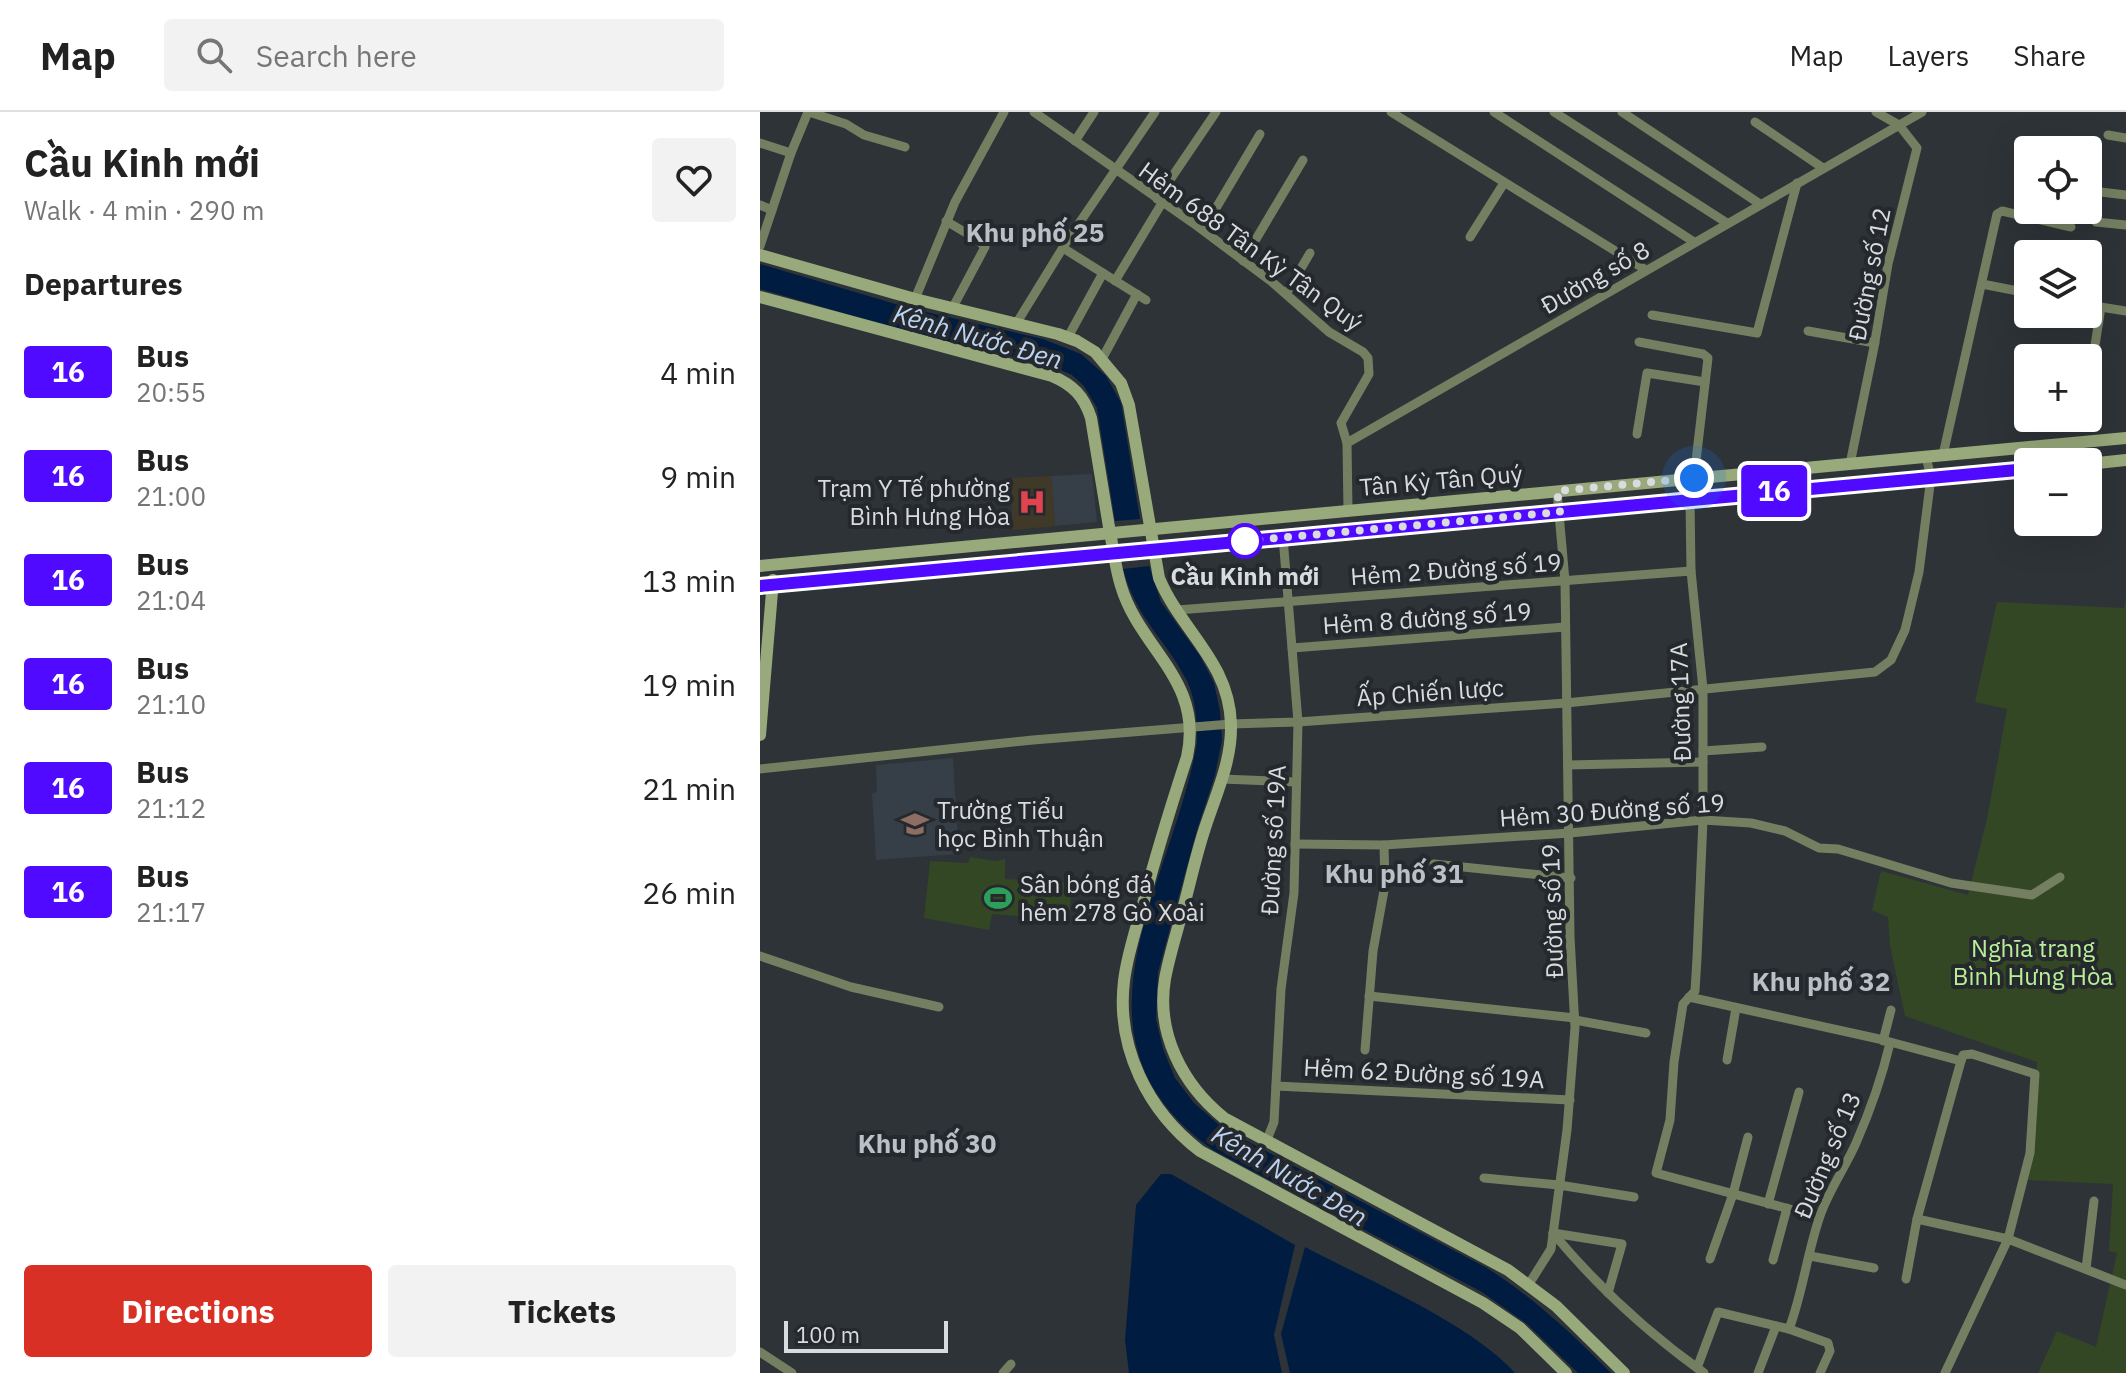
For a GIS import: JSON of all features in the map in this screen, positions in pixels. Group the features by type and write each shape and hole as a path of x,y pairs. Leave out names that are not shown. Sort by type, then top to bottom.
{"street":[{"path":"760,246 808,112 846,124 864,135 905,147"},
{"path":"915,299 946,221 1004,112"},
{"name":"Hẻm 688 Tân Kỳ Tân Quý","path":"1034,112 1203,230 1286,294 1329,332 1368,358 1369,374 1341,423 1347,443"},
{"path":"1075,141 1094,112"},
{"path":"1016,324 1155,112"},
{"path":"1115,281 1160,201 1216,112"},
{"path":"1391,112 1646,270"},
{"path":"1494,112 1694,242"},
{"path":"1554,112 1727,223"},
{"path":"1622,112 1760,204"},
{"path":"1876,112 1899,125"},
{"name":"Đường số 8","path":"1347,443 1922,112"},
{"path":"1755,122 1823,168"},
{"name":"Đường số 12","path":"1850,464 1888,264 1917,148 1899,125"},
{"path":"1203,230 1260,134"},
{"path":"2108,135 2126,138"},
{"path":"760,143 791,153"},
{"path":"1243,261 1303,160"},
{"path":"1470,237 1504,183"},
{"path":"1652,315 1757,333 1797,183"},
{"path":"2102,192 2126,195"},
{"path":"760,205 772,210"},
{"path":"1943,455 1999,212 2071,227"},
{"path":"946,221 985,247 952,309"},
{"path":"2102,223 2126,225"},
{"path":"1063,248 1142,297 1102,359"},
{"path":"1286,294 1310,253"},
{"path":"760,255 952,309 1068,337 1102,359 1121,383 1129,405 1159,578 1219,671 1227,724 1229,754 1204,832 1167,969 1164,1018 1173,1052 1193,1088 1224,1118 1488,1258 1529,1284 1565,1314 1624,1373"},
{"path":"1068,337 1103,273"},
{"path":"1982,284 2014,290"},
{"path":"760,297 1052,376 1080,395 1091,418 1110,533 1126,601 1135,620 1180,686 1193,726 1124,979 1127,1042 1149,1096 1171,1126 1200,1151 1483,1303 1520,1328 1566,1373"},
{"path":"2102,307 2126,311"},
{"path":"1808,331 1875,343"},
{"path":"1639,342 1707,355 1694,478"},
{"path":"1637,434 1647,373 1705,382"},
{"name":"Tân Kỳ Tân Quý","path":"766,566 2126,438"},
{"path":"1347,443 1348,511"},
{"name":"Ấp Chiến lược","path":"760,769 1193,726 1298,722 1566,703 1875,672 1891,660 1905,630 1919,572 1931,477 1926,457"},
{"path":"2102,463 2126,460"},
{"name":"Tân Kỳ Tân Quý","path":"760,586 2014,470"},
{"name":"Đường số 19","path":"1529,1284 1551,1249 1570,1100 1575,1019 1570,937 1565,581 1557,491"},
{"name":"Đường 17A","path":"1690,499 1691,571 1703,689 1703,820 1697,958 1695,991 1683,1004 1674,1062 1670,1120 1656,1173 1733,1194"},
{"name":"Đường số 19A","path":"1266,1142 1274,1122 1281,989 1294,893 1298,722 1283,537"},
{"path":"760,735 774,585 766,566"},
{"name":"Hẻm 2 Đường số 19","path":"1177,610 1691,571"},
{"name":"Hẻm 8 đường số 19","path":"1292,648 1565,627"},
{"path":"1703,751 1762,747"},
{"path":"1568,765 1703,762"},
{"path":"1222,779 1296,782"},
{"name":"Hẻm 30 Đường số 19","path":"1295,844 1384,845 1570,833 1703,820 1751,823 1785,831 1819,848 1838,849 1951,883 2032,895 2060,877"},
{"path":"1365,1050 1373,951 1385,885 1384,845"},
{"path":"1434,864 1571,878"},
{"path":"760,956 851,987 939,1007"},
{"path":"1369,996 1575,1019 1646,1033"},
{"path":"1689,997 1961,1061"},
{"path":"1727,1060 1736,1008"},
{"name":"Đường số 13","path":"1789,1329 1801,1298 1819,1217 1869,1112 1891,1010"},
{"path":"1906,1279 1917,1219 1963,1055 1972,1054 2035,1074 2030,1153 2008,1239 1945,1373"},
{"name":"Hẻm 62 Đường số 19A","path":"1276,1086 1570,1100"},
{"path":"1768,1204 1799,1092"},
{"path":"1710,1259 1733,1194 1748,1137"},
{"path":"1484,1178 1559,1185 1634,1197"},
{"path":"1733,1194 1819,1217"},
{"path":"2086,1269 2094,1201"},
{"path":"1773,1260 1787,1208"},
{"path":"1917,1219 2008,1239 2126,1285"},
{"path":"1553,1233 1608,1293 1672,1350 1700,1370 1718,1312 1789,1329 1828,1343 1830,1351 1820,1373"},
{"path":"1553,1233 1622,1244 1608,1293"},
{"path":"1810,1256 1874,1268"},
{"path":"1758,1373 1776,1326"},
{"path":"760,1352 785,1371"},
{"path":"1003,1373 1011,1364"}],"shaded area":[{"path":"1092,474 1097,522 1055,526 1051,476"},
{"name":"Trạm Y Tế phường Bình Hưng Hòa","path":"1051,476 1055,526 1012,530 1012,478"},
{"name":"Trường Tiểu học Bình Thuận","path":"953,758 959,854 876,860 872,793 877,792 876,765"}],"green space":[{"name":"Nghĩa trang Bình Hưng Hòa","path":"2126,597 2126,1373 2038,1373 2057,1331 2096,1347 2117,1253 2109,1251 2113,1184 2027,1180 2037,1062 1905,1016 1890,946 1888,917 1872,910 1881,871 1968,895 1987,819 2007,709 1975,702 1997,602 2124,608"},
{"name":"Sân bóng đá hẻm 278 Gò Xoài","path":"970,857 996,861 1005,859 1005,879 1072,883 1069,920 992,914 989,930 924,918 930,861 968,863"}],"water":[{"name":"Kênh Nước Đen","path":"760,264 909,308 1043,339 1081,354 1106,376 1121,403 1140,519 1115,521 1097,408 1084,386 1072,375 1049,365 919,335 760,289"},
{"name":"Kênh Nước Đen","path":"1149,566 1161,602 1200,656 1214,683 1222,740 1215,775 1158,972 1156,1019 1163,1049 1175,1078 1194,1103 1224,1129 1487,1268 1552,1317 1611,1373 1578,1373 1527,1324 1482,1292 1213,1150 1166,1106 1140,1059 1132,1009 1136,958 1184,796 1197,742 1197,726 1187,681 1136,602 1123,569"},
{"path":"1161,1174 1171,1174 1295,1245 1274,1335 1282,1373 1129,1373 1125,1340 1136,1205"},
{"path":"1305,1247 1445,1319 1472,1336 1515,1373 1290,1373 1281,1334"}],"bus line":[{"name":"16","path":"760,586 2014,470"}],"place":[{"name":"Trạm Y Tế phường Bình Hưng Hòa","path":"1032,502"},
{"name":"Cầu Kinh mới","path":"1245,541"},
{"name":"Trường Tiểu học Bình Thuận","path":"915,824"},
{"name":"Sân bóng đá hẻm 278 Gò Xoài","path":"998,898"}],"district":[{"name":"Khu phố 25","path":"1035,232"},
{"name":"Khu phố 31","path":"1394,873"},
{"name":"Khu phố 32","path":"1821,981"},
{"name":"Khu phố 30","path":"927,1143"}],"route":[{"path":"1245,541 1560,512 1557,491 1694,478"}]}
